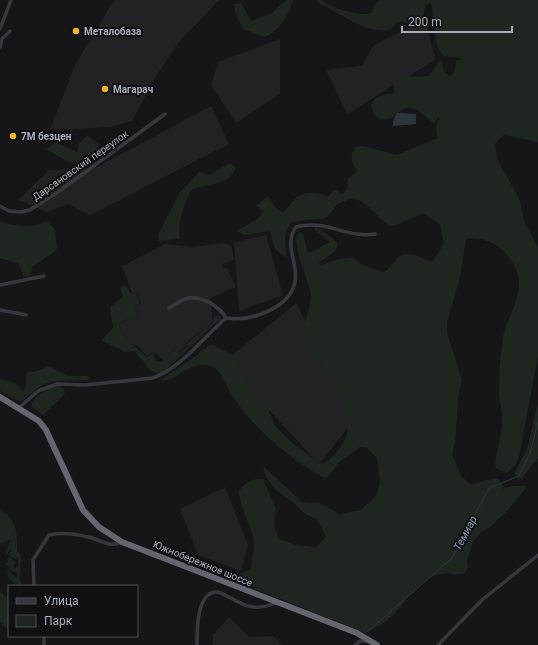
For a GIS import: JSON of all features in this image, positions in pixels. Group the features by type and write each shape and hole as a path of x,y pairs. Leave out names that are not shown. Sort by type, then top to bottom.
{"highway":[{"name":"Южнобережное шоссе","path":"0,394 20,405 41,420 48,428 85,511 99,525 123,540"},
{"name":"Южнобережное шоссе","path":"0,397 33,417 46,430 83,510 99,527 123,540 344,628 375,642"}],"street":[{"path":"0,29 10,0"},
{"path":"0,47 2,39 10,31"},
{"name":"Дарсановский переулок","path":"0,206 9,211 21,212 30,210 58,192 165,114"},
{"path":"226,318 232,319 258,315 282,302 290,293 295,282 291,239 296,227 315,224 367,236 375,234"},
{"path":"0,285 44,276"},
{"path":"169,308 187,298 193,298 216,306 222,310 226,318"},
{"path":"0,310 26,315"},
{"path":"20,405 38,391 58,384 85,385 153,378 163,374 176,365 226,318"},
{"path":"34,585 33,560 49,535 84,536 113,545 123,540"},
{"path":"438,645 483,599 538,555"},
{"path":"197,645 199,613 202,603 212,593 219,592 238,603 256,608 264,608 276,601"},
{"path":"355,645 360,641 375,642"}],"shaded area":[{"path":"114,0 219,0 179,42 156,76 132,121 111,127 50,130 75,65"},
{"path":"426,18 435,60 347,114 326,70 362,66 373,46"},
{"path":"280,39 280,94 236,123 211,85 218,62"},
{"path":"211,106 229,144 90,215 68,204 47,212 18,200 49,170 95,168"},
{"path":"397,113 416,114 416,124 393,126 393,121"},
{"path":"266,235 283,295 239,311 234,242"},
{"path":"223,243 231,245 234,260 222,264 223,269 227,268 236,287 210,298 213,322 185,344 186,346 179,352 175,349 163,360 154,352 146,356 138,346 133,345 128,340 119,326 120,323 138,315 134,307 141,303 138,294 132,293 122,266 165,244 192,247"},
{"path":"296,303 355,419 319,464 224,362"},
{"path":"225,487 248,545 241,571 198,555 180,509"},
{"path":"229,617 249,637 273,636 283,645 213,645 213,635"}],"green space":[{"path":"286,0 293,0 286,17 275,31 265,37 243,29 235,12 234,4 241,3 251,21 272,13"},
{"path":"316,0 322,0 332,6 353,13 366,14 371,13 375,4 381,0 538,0 538,142 504,135 495,144 497,159 519,198 525,223 538,247 538,356 520,452 517,463 506,474 496,468 495,464 502,427 499,395 501,351 505,330 517,299 519,283 515,267 511,260 499,247 475,238 466,239 460,278 447,322 447,333 462,380 458,399 455,443 452,455 462,477 471,484 496,478 502,482 503,489 512,486 526,486 508,510 490,527 481,532 473,542 467,561 468,568 466,573 446,573 432,576 414,591 391,617 366,633 243,584 237,580 242,573 251,569 254,545 253,537 241,503 239,491 244,486 256,479 263,479 276,509 274,526 279,539 296,545 317,547 326,537 317,519 305,514 275,489 266,477 263,466 302,502 320,503 339,514 361,510 376,496 380,483 377,458 367,448 360,447 339,462 328,477 324,478 286,453 255,424 232,396 221,375 213,367 202,364 169,380 163,381 162,379 209,345 214,345 235,357 248,385 268,409 276,427 292,443 321,464 330,459 341,446 345,438 348,421 345,402 338,385 314,356 308,341 306,322 311,294 296,244 299,232 303,233 307,250 310,253 329,241 315,230 315,227 322,230 338,243 336,250 320,262 319,264 321,265 339,259 353,258 363,265 383,272 389,268 396,259 403,255 412,254 433,261 444,244 440,225 424,214 394,226 390,226 367,205 354,199 338,204 326,218 292,222 286,235 285,243 287,258 275,249 270,231 244,235 237,231 259,218 263,211 256,206 268,196 275,207 283,213 294,200 303,194 316,193 327,197 335,190 342,194 347,190 348,178 357,172 352,160 352,154 355,147 364,146 397,155 437,138 436,126 440,118 438,117 434,124 417,110 405,108 392,117 380,119 374,113 372,108 373,100 385,94 394,93 394,83 408,75 412,77 429,76 439,61 441,61 445,73 450,76 455,71 456,61 463,59 447,57 441,53 434,33 432,5 430,3 425,5 423,19 418,22 399,22 396,23 391,30 381,30 372,29 354,22 320,4"},
{"path":"87,136 100,145 87,165 79,165 75,162 70,163 46,149 55,142 77,152 79,144"},
{"path":"230,163 236,168 229,178 191,190 180,220 180,239 159,241 158,235 180,192 199,172 210,175"},
{"path":"47,221 55,230 57,250 32,267 31,275 24,277 19,264 0,258 0,222 18,226 30,226"},
{"path":"125,285 131,293 137,294 140,303 134,307 138,315 119,323 119,326 128,340 146,357 154,353 156,361 160,362 176,349 179,353 187,347 185,345 213,322 214,317 220,315 221,320 215,323 164,372 157,373 150,371 134,351 124,352 102,340 113,328 110,307 123,297 120,287"},
{"path":"47,367 53,368 67,376 90,377 88,380 57,381 45,384 36,389 20,402 0,391 0,379 15,383 23,391 26,386 26,374 29,371 34,372"},
{"path":"59,386 64,389 65,394 43,415 31,406 32,402 42,393"},
{"path":"538,402 538,458 522,478 517,479 515,472 527,449"},
{"path":"0,511 10,518 17,534 17,552 21,555 20,579 22,585 17,585 8,577 7,569 16,578 17,573 12,571 5,563 8,563 7,559 10,557 16,563 13,565 15,568 18,567 18,557 15,559 9,555 12,548 6,555 10,539 0,545"},
{"path":"0,592 8,598 8,630 0,622"}],"waterway":[{"name":"Темиар","path":"367,632 452,558 489,488 519,476 530,453 538,422"}],"place":[{"name":"Металобаза","path":"76,31"},
{"name":"Магарач","path":"105,89"},
{"name":"7М безцен","path":"13,136"}]}
